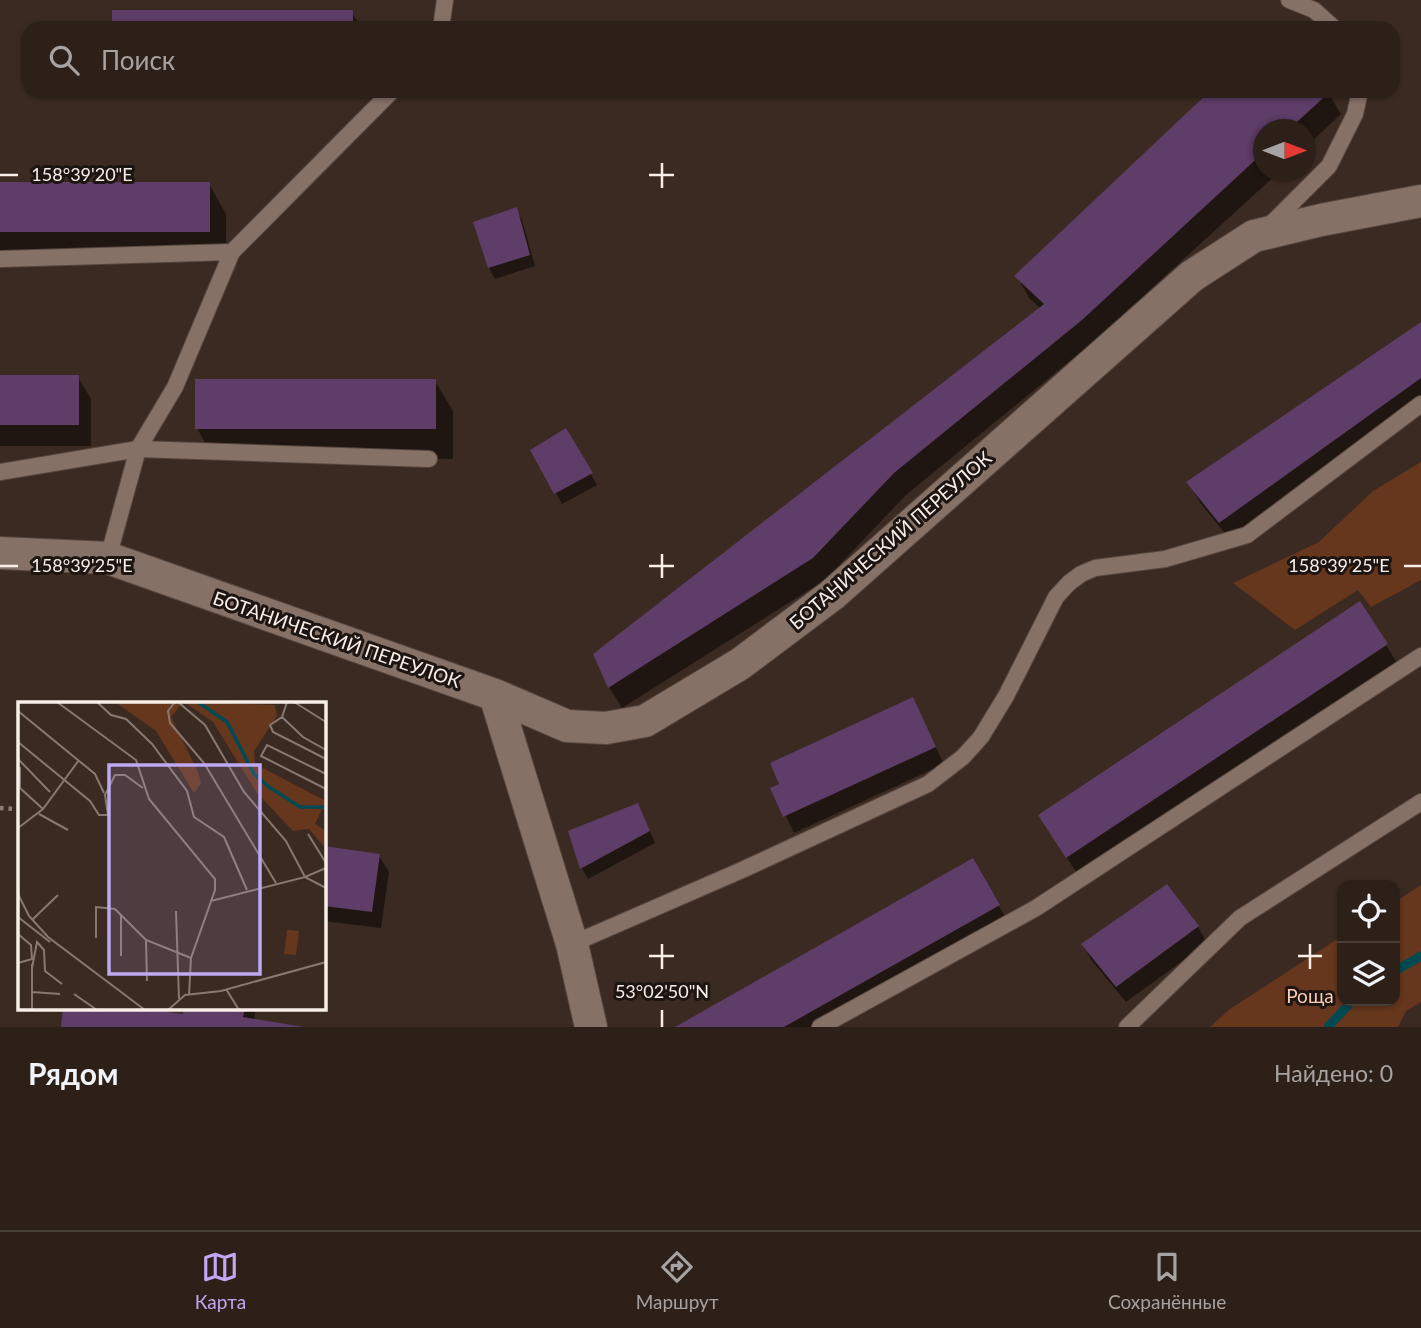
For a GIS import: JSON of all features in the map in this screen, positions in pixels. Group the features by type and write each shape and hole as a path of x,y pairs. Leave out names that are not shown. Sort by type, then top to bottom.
{"street":[{"name":"БОТАНИЧЕСКИЙ ПЕРЕУЛОК","path":"0,552 108,558 495,695 567,726 606,728 645,721 740,664 832,595 1192,276 1254,236 1421,201"},
{"path":"495,695 572,944 591,1027"}],"lane":[{"path":"442,21 445,0"},
{"path":"1289,0 1314,10 1326,21"},
{"path":"108,558 138,449 175,387 232,252 385,98"},
{"path":"1260,235 1329,166 1354,114 1358,98"},
{"path":"0,259 232,252"},
{"path":"572,944 742,870 928,784 963,757 981,737 1006,696 1056,597 1069,583 1095,568 1165,559 1247,535 1421,404"},
{"path":"0,472 138,449 429,459"},
{"path":"820,1027 1036,908 1421,656"},
{"path":"1127,1027 1240,918 1421,802"}],"path":[{"path":"0,808 18,809"}],"green space":[{"path":"1421,462 1421,580 1371,607 1358,590 1295,630 1233,583 1319,542 1373,491"},
{"name":"Роща","path":"1421,885 1421,1002 1406,1011 1398,1027 1210,1027 1230,1009 1337,939 1337,1006 1400,1006 1400,899"}],"building":[{"path":"112,10 353,10 353,21 112,21"},
{"path":"1203,98 1323,98 1300,119 1253,119 1253,162 1082,320 894,473 813,558 608,688 593,654 1044,304 1014,276"},
{"path":"0,182 210,182 210,232 0,232"},
{"path":"517,207 530,255 488,268 473,222"},
{"path":"1421,322 1421,378 1219,523 1186,482"},
{"path":"0,375 79,375 79,425 0,425"},
{"path":"195,379 436,379 436,429 195,429"},
{"path":"566,428 593,473 554,494 530,450"},
{"path":"1360,601 1388,644 1066,858 1038,815"},
{"path":"913,697 936,747 783,817 770,788 779,784 770,763"},
{"path":"638,803 650,831 580,869 568,831"},
{"path":"326,846 380,854 372,912 326,906"},
{"path":"973,858 1000,905 784,1027 675,1027"},
{"path":"1167,884 1199,926 1116,987 1081,944"},
{"path":"63,1010 154,1010 183,1014 184,1010 245,1010 243,1017 304,1027 61,1027"}],"waterway":[{"path":"1400,968 1421,956"},
{"path":"1328,1027 1347,1006"}]}
